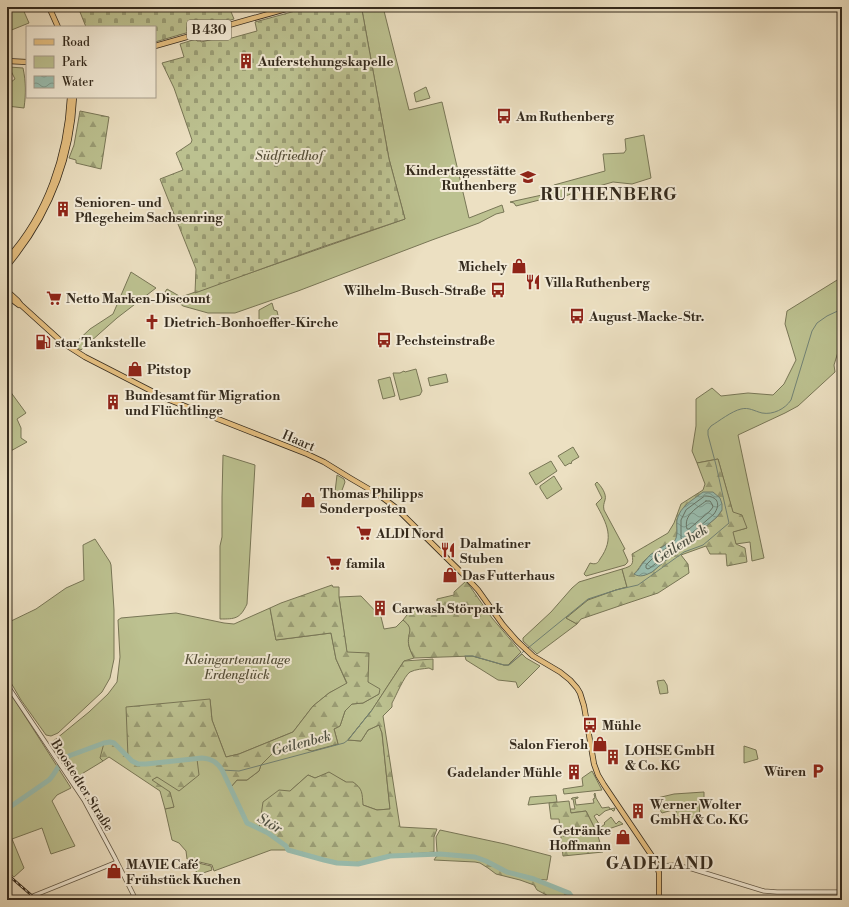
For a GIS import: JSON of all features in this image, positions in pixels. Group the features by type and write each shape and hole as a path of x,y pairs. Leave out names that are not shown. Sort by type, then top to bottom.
{"main road":[{"path":"49,7 58,26"},
{"name":"B 430","path":"156,46 293,7"},
{"path":"7,61 26,62"},
{"path":"7,259 16,250 36,220 52,187 66,138 70,98"},
{"path":"7,266 37,223 55,187 70,136 74,98"},
{"name":"Haart","path":"7,291 63,343 85,357 167,399 307,454 337,470 384,499 400,513 478,590 507,630 527,651 560,672 577,688 584,706 594,764 598,776 658,866"},
{"name":"Haart","path":"7,296 16,304 21,305"},
{"path":"658,866 660,879 659,900"}],"street":[{"name":"Boostedter Straße","path":"7,685 84,800 136,900"},
{"path":"23,900 117,862"},
{"path":"658,866 689,868 737,884 764,891 842,892"}],"green space":[{"path":"7,7 22,7 29,23 9,31 7,27"},
{"path":"78,7 229,7 234,19 156,42 156,26 86,26"},
{"name":"Südfriedhof","path":"310,7 359,7 362,10 389,159 405,219 195,293 196,269 160,179 183,170 176,153 191,143 192,140 174,88 162,63 184,57 180,44 196,39 197,41 201,42 214,39 213,34 225,31 228,39 257,31 255,22"},
{"path":"359,7 383,7 409,110 442,102 469,218 502,205 504,212 496,214 479,223 298,291 235,313 208,313 183,306 165,292 167,289 181,297 405,219 389,159 362,10"},
{"path":"9,67 23,68 25,78 24,108 7,106 7,85 15,79"},
{"path":"426,87 430,98 416,102 414,93"},
{"path":"80,111 109,117 101,169 76,163 76,160 69,158 74,145"},
{"path":"644,135 651,178 632,184 613,182 557,199 551,197 516,206 514,203 510,202 542,195 554,185 605,171 603,154 624,153 626,150 625,139"},
{"path":"131,272 156,288 117,318 81,350 73,345 90,329 113,314"},
{"path":"842,277 842,339 834,365 835,372 798,406 738,435 764,558 752,561 750,542 736,544 732,532 747,528 733,513 718,459 697,463 692,451 696,426 696,399 712,388 721,396 748,393 773,395 784,384 796,360 785,324 787,311"},
{"path":"272,303 274,310 277,311 279,320 259,322 259,310"},
{"path":"416,369 422,391 420,395 400,400 393,373"},
{"path":"446,374 448,382 430,386 428,378"},
{"path":"390,377 395,396 383,399 378,380"},
{"path":"7,387 26,413 17,419 21,428 21,438 27,442 7,453"},
{"path":"573,447 579,457 572,461 571,464 570,463 565,466 558,456"},
{"path":"223,455 255,465 247,604 242,613 230,619 220,619 220,546 222,537"},
{"path":"718,459 733,512 742,515 747,528 733,532 736,544 745,548 747,562 727,566 726,554 710,554 706,546 681,555 688,564 689,573 658,593 581,619 577,624 566,618 588,600 627,587 622,569 632,564 632,554 668,533 674,523 681,504 703,490 705,484 697,463","holes":["722,510 717,517 652,572 645,575 634,574 644,561 654,552 674,542 677,538 677,519"]},
{"path":"551,461 557,471 536,485 529,473"},
{"path":"337,475 344,479 345,482 341,493 338,495 335,492"},
{"path":"554,476 562,489 547,499 540,486"},
{"path":"597,482 605,495 604,510 625,549 623,550 628,561 625,565 586,576 584,574 590,563 598,563 605,551 608,538 606,525 596,504 602,498 595,484"},
{"path":"95,539 111,565 114,610 114,659 110,678 102,692 58,733 51,736 46,735 21,700 7,676 7,623 36,609 66,588 84,580 83,545"},
{"path":"622,569 627,587 588,600 566,618 577,624 537,654 523,641 523,638 551,612 579,582"},
{"path":"466,581 492,618 521,652 508,665 472,656 414,658 410,650 408,642 410,629 407,623 403,620 411,610 437,607 437,599 454,595 454,592"},
{"path":"332,585 333,587 339,587 339,597 347,652 369,653 368,682 380,689 379,694 363,703 352,704 345,711 340,726 334,729 338,744 312,751 297,746 278,748 261,765 259,771 247,780 237,780 230,788 222,771 215,762 205,759 197,759 199,775 179,791 157,777 152,780 170,792 174,807 165,809 160,791 109,757 103,761 100,758 104,743 112,743 128,757 126,707 210,699 212,720 226,757 239,754 293,732 313,706 329,693 347,683 336,659 331,633 276,640 270,608"},
{"path":"361,596 381,617 384,629 396,627 403,620 407,623 410,629 408,642 414,658 404,661 372,710 348,740 361,741 368,730 379,725 382,733 390,809 377,810 363,805 346,782 329,773 315,778 308,775 290,791 259,829 272,835 288,850 271,850 214,871 212,865 187,859 186,851 179,843 172,840 165,809 174,807 151,780 197,759 208,759 213,760 219,765 230,788 237,780 247,780 259,771 261,765 278,748 297,746 312,751 338,744 334,729 340,726 345,711 352,704 363,703 379,694 368,682 347,653 339,597"},
{"name":"Kleingartenanlage Erdenglück","path":"270,608 276,640 331,633 336,659 347,684 329,693 313,706 293,732 239,754 226,757 212,720 210,700 128,757 114,743 100,758 103,761 75,778 51,743 89,712 108,694 117,682 120,657 118,620 121,618 176,613 234,624"},
{"path":"522,654 540,666 518,688 516,682 498,680 466,660 465,656 473,656 504,665 509,665"},
{"path":"433,659 433,670 429,668 420,669 412,671 408,674 392,703 392,707 383,716 400,827 437,829 434,837 434,852 390,856 358,864 337,863 288,850 272,835 259,829 263,802 279,790 290,791 308,775 315,778 329,772 346,782 353,782 359,787 363,805 377,810 390,809 382,733 379,725 368,730 361,741 348,740 372,710 404,661"},
{"path":"664,680 667,685 668,693 660,694 657,681"},
{"path":"7,688 71,788 57,795 52,801 75,846 51,854 42,828 12,839 24,868 14,877 7,871"},
{"path":"744,746 756,750 758,759 744,763"},
{"path":"592,771 602,790 564,794 563,789 583,786 582,778"},
{"path":"704,792 704,798 699,798 700,822 677,822 676,809 662,813 653,799 674,794"},
{"path":"595,793 596,798 602,808 615,808 614,811 611,809 605,811 599,816 597,814 594,816 601,827 611,817 616,824 619,821 623,824 597,833 586,811 570,813 570,809 575,809 573,799 571,799 572,798 578,797 575,799 576,805 594,803 593,799 595,798"},
{"path":"556,795 557,802 528,805 530,797"},
{"path":"569,801 571,813 586,811 597,833 603,852 563,856 559,819 551,819 549,803"},
{"path":"440,830 551,856 547,880 534,879 507,872 475,857 440,854 437,852 436,837"},
{"path":"440,854 475,857 507,872 534,879 569,893 574,900 556,900 537,890 534,885 496,874 480,863 434,860"},
{"path":"194,862 211,866 212,870 197,875"}],"water":[{"path":"703,492 713,492 720,498 722,510 717,517 652,572 641,576 634,574 650,555 667,544 674,542 677,534 677,520 681,511 687,504"}],"waterway":[{"name":"Geilenbek","path":"528,648 588,599 638,585 684,552 703,545 729,523 708,430 711,426 726,416 741,409 770,413 778,411 785,406 791,400 812,331 817,323 827,316 842,309"},
{"name":"Geilenbek","path":"465,656 473,656 504,665 509,665 524,651"},
{"name":"Geilenbek","path":"222,770 239,771 344,743 372,710"},
{"name":"Stör","path":"7,809 49,780 66,757 110,742 114,743 132,761 138,764 202,758 214,761 222,770 247,823 268,833 286,846 288,850 337,863 358,864 390,856 440,854 475,857 507,872 534,879 569,893 574,900"}],"railway":[{"path":"7,874 37,900"}],"place":[{"name":"Auferstehungskapelle","path":"246,61"},
{"name":"Am Ruthenberg","path":"504,116"},
{"name":"Kindertagesstätte Ruthenberg","path":"528,177"},
{"name":"Senioren- und Pflegeheim Sachsenring","path":"63,209"},
{"name":"Michely","path":"519,266"},
{"name":"Villa Ruthenberg","path":"533,282"},
{"name":"Wilhelm-Busch-Straße","path":"498,290"},
{"name":"Netto Marken-Discount","path":"54,298"},
{"name":"August-Macke-Str.","path":"577,316"},
{"name":"Dietrich-Bonhoeffer-Kirche","path":"152,322"},
{"name":"Pechsteinstraße","path":"384,340"},
{"name":"star Tankstelle","path":"43,342"},
{"name":"Pitstop","path":"135,369"},
{"name":"Bundesamt für Migration und Flüchtlinge","path":"113,402"},
{"name":"Thomas Philipps Sonderposten","path":"308,500"},
{"name":"ALDI Nord","path":"364,533"},
{"name":"Dalmatiner Stuben","path":"448,550"},
{"name":"famila","path":"334,563"},
{"name":"Das Futterhaus","path":"450,575"},
{"name":"Carwash Störpark","path":"380,608"},
{"name":"Mühle","path":"590,725"},
{"name":"Salon Fieroh","path":"600,744"},
{"name":"LOHSE GmbH & Co. KG","path":"613,757"},
{"name":"Würen","path":"818,771"},
{"name":"Gadelander Mühle","path":"574,772"},
{"name":"Werner Wolter GmbH & Co. KG","path":"638,811"},
{"name":"Getränke Hoffmann","path":"623,837"},
{"name":"MAVIE Café Frühstück Kuchen","path":"114,871"}],"district":[{"name":"RUTHENBERG","path":"609,194"},
{"name":"GADELAND","path":"660,863"}]}
